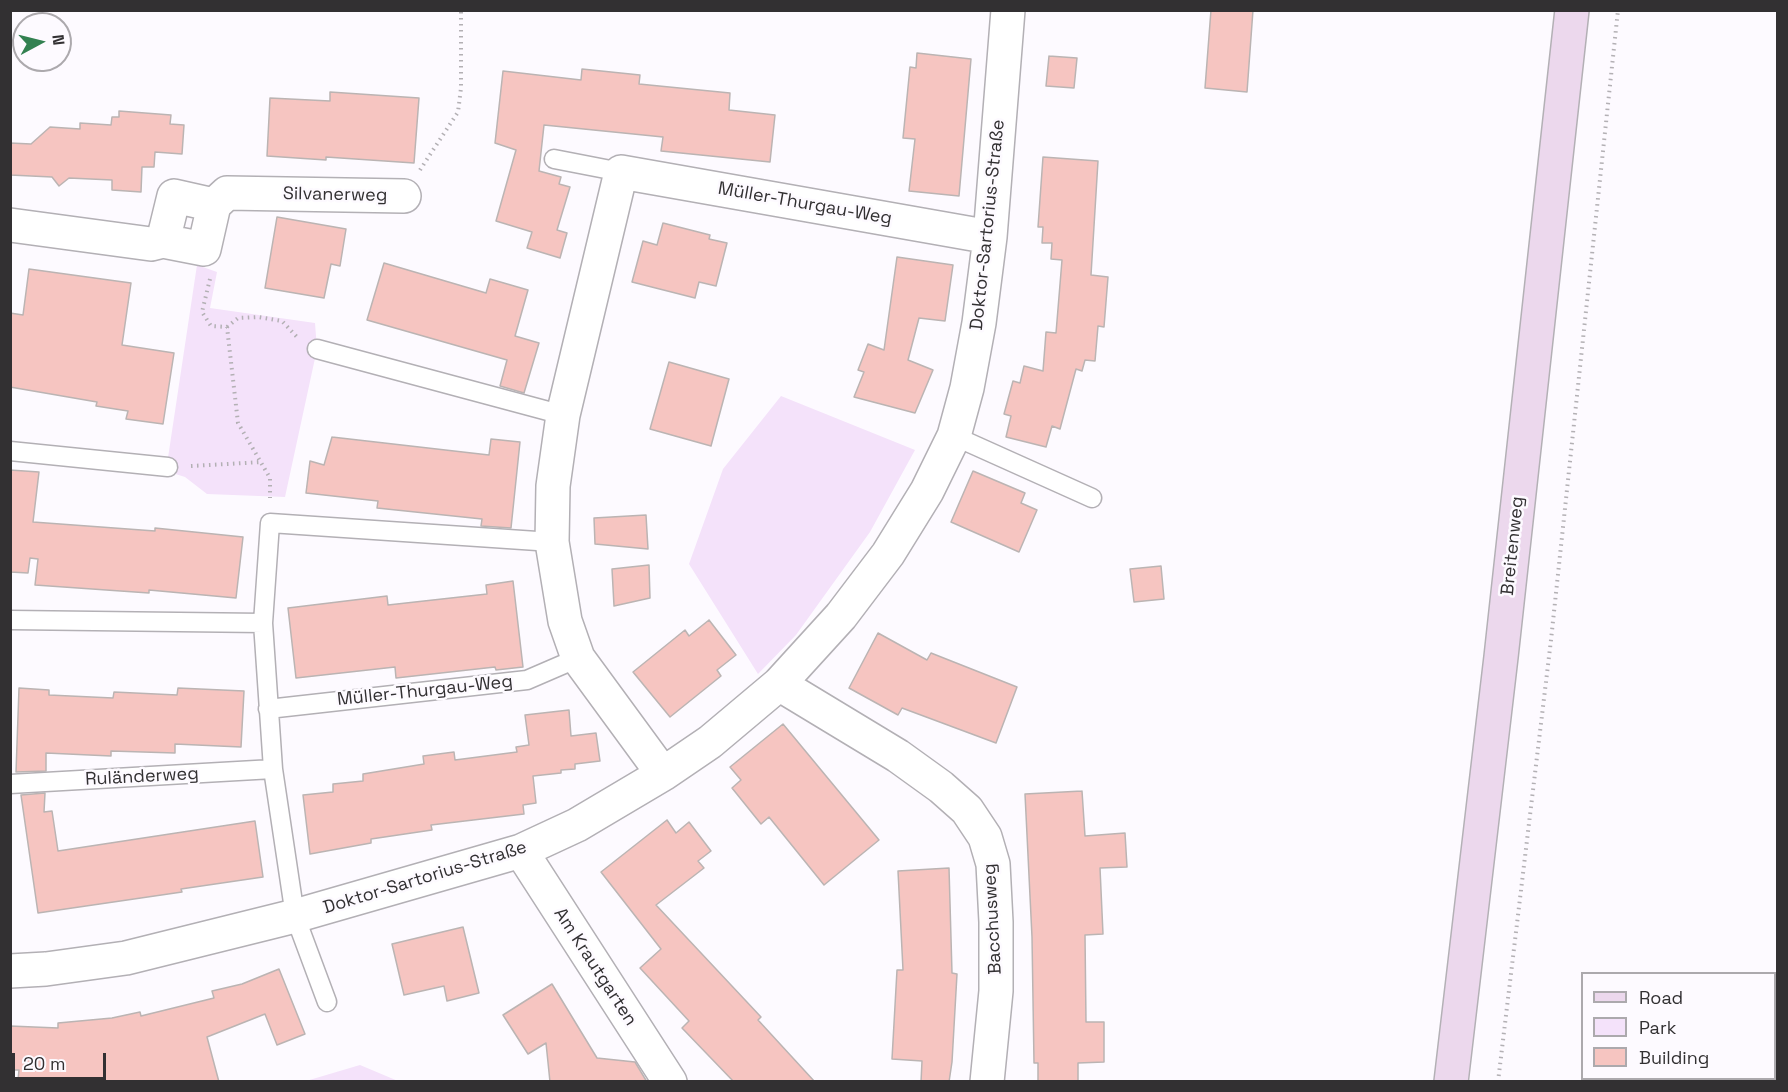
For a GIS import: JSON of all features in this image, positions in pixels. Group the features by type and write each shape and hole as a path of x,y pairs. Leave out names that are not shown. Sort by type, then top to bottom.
{"main road":[{"name":"Breitenweg","path":"1451,1082 1501,657 1572,10"}],"street":[{"name":"Doktor-Sartorius-Straße","path":"10,970 46,969 126,958 295,916 521,851 577,825 663,774 710,741 779,684 841,616 888,554 927,491 954,436 967,388 979,323 990,237 1008,10"},
{"name":"Müller-Thurgau-Weg","path":"621,172 990,237"},
{"path":"621,172 563,415 554,486 552,542 565,621 578,658 663,774"},
{"name":"Silvanerweg","path":"214,205 227,193 404,196"},
{"path":"10,225 151,244 163,241 204,249 214,205 174,196 163,241"},
{"name":"Bacchusweg","path":"779,684 898,756 942,787 967,810 985,837 993,864 996,922 996,991 987,1082"},
{"name":"Am Krautgarten","path":"521,851 670,1082"}],"lane":[{"name":"Müller-Thurgau-Weg","path":"554,159 621,172"},
{"path":"317,349 563,415"},
{"path":"954,436 1092,498"},
{"path":"10,450 168,467"},
{"path":"327,1002 295,916 273,769 263,623 270,523 552,542"},
{"path":"10,620 263,623"},
{"name":"Müller-Thurgau-Weg","path":"268,709 527,680 578,658"},
{"name":"Ruländerweg","path":"10,784 273,769"}],"path":[{"name":"Silvanerweg","path":"404,196 458,112 461,88 461,10"},
{"path":"1498,1082 1551,640 1618,10"},
{"path":"204,249 212,270 202,312 210,326 227,327 238,318 258,317 282,321 300,340 317,349"},
{"path":"227,327 238,423 270,478 270,523"},
{"path":"168,467 262,462"}],"green space":[{"path":"197,265 217,272 210,308 315,323 317,349 285,497 207,494 185,477 166,471"},
{"path":"781,396 915,450 870,532 796,635 758,674 689,564 723,469"},
{"path":"360,1065 398,1081 306,1081"}],"building":[{"path":"1211,10 1253,10 1247,92 1205,88"},
{"path":"917,53 971,59 959,196 909,191 915,139 903,138 910,67 916,68"},
{"path":"1049,56 1077,58 1074,88 1046,86"},
{"path":"582,69 640,75 639,84 730,93 729,110 775,115 770,162 661,151 663,137 544,125 539,171 561,177 559,184 570,187 557,230 567,233 560,258 527,248 532,232 496,221 516,150 495,143 503,71 581,80"},
{"path":"330,92 419,98 414,163 326,157 326,160 267,156 270,98 330,101"},
{"path":"119,111 171,115 170,124 184,125 182,154 155,152 154,167 142,167 141,192 112,190 112,180 69,178 59,186 52,177 10,175 10,143 31,144 50,127 80,129 80,123 111,125 112,117 119,117"},
{"path":"1043,157 1098,161 1091,275 1108,277 1104,327 1098,326 1095,361 1085,360 1082,371 1076,369 1060,429 1052,426 1046,447 1006,437 1011,416 1004,414 1013,381 1020,383 1024,366 1043,371 1046,332 1056,333 1062,260 1051,259 1052,243 1042,243 1043,227 1038,227"},
{"path":"277,217 346,229 340,266 331,264 324,298 265,288"},
{"path":"663,223 710,235 709,239 727,243 716,286 699,282 695,298 632,282 643,241 657,245"},
{"path":"897,257 953,265 945,321 919,318 908,360 933,370 915,413 854,397 864,372 858,370 868,344 884,350"},
{"path":"384,263 486,293 490,279 528,290 515,336 539,343 524,393 500,386 507,360 367,320"},
{"path":"29,269 131,283 122,345 174,353 163,424 126,419 128,411 96,406 97,402 10,387 10,313 23,315"},
{"path":"669,362 729,379 711,446 650,429"},
{"path":"332,437 489,455 491,439 520,442 511,528 481,526 482,519 377,508 378,501 306,493 310,461 324,465"},
{"path":"10,470 39,472 33,522 155,531 155,528 243,537 236,598 149,590 149,593 35,585 38,559 30,558 28,573 10,572"},
{"path":"973,471 1025,493 1021,503 1037,510 1019,552 951,522"},
{"path":"646,515 648,549 595,544 594,518"},
{"path":"649,565 650,598 614,606 612,569"},
{"path":"1161,566 1164,599 1134,602 1130,569"},
{"path":"513,581 523,667 496,670 495,667 396,678 395,667 296,678 288,608 387,596 388,605 487,594 486,585"},
{"path":"709,620 736,655 717,670 721,676 670,717 633,672 685,630 689,636"},
{"path":"878,633 927,660 931,653 1017,687 996,743 902,708 898,715 849,688"},
{"path":"19,688 49,690 49,695 113,698 114,692 177,695 178,688 244,691 241,747 175,744 175,753 111,751 111,756 46,753 46,771 16,772"},
{"path":"569,710 571,736 596,733 600,761 575,764 575,769 561,770 561,773 533,776 536,803 523,805 524,814 431,825 432,830 371,839 371,843 310,854 303,795 333,792 333,784 363,781 363,774 424,764 423,756 454,752 455,760 517,752 516,747 529,745 525,715"},
{"path":"783,724 879,840 824,885 769,817 761,824 732,788 741,780 730,767"},
{"path":"1082,791 1085,836 1125,833 1127,867 1100,868 1103,934 1085,935 1086,1022 1104,1022 1104,1062 1078,1063 1078,1082 1038,1082 1038,1063 1034,1063 1032,937 1025,794"},
{"path":"45,793 44,812 52,811 58,851 255,821 263,877 181,889 182,892 38,913 21,795"},
{"path":"667,820 676,833 689,822 711,851 698,861 704,868 656,905 761,1017 758,1020 815,1082 734,1082 682,1028 689,1021 640,968 661,949 601,872"},
{"path":"949,868 952,973 957,974 952,1062 949,1082 921,1082 922,1061 892,1059 897,970 903,970 898,871"},
{"path":"463,927 479,993 447,1001 444,986 404,995 392,944"},
{"path":"279,969 305,1034 277,1045 265,1014 207,1037 219,1082 18,1080 19,1070 10,1070 10,1026 58,1028 58,1023 112,1018 140,1012 141,1016 214,998 212,991 242,984"},
{"path":"552,984 597,1058 635,1062 647,1082 550,1082 546,1043 528,1054 503,1015"}]}
